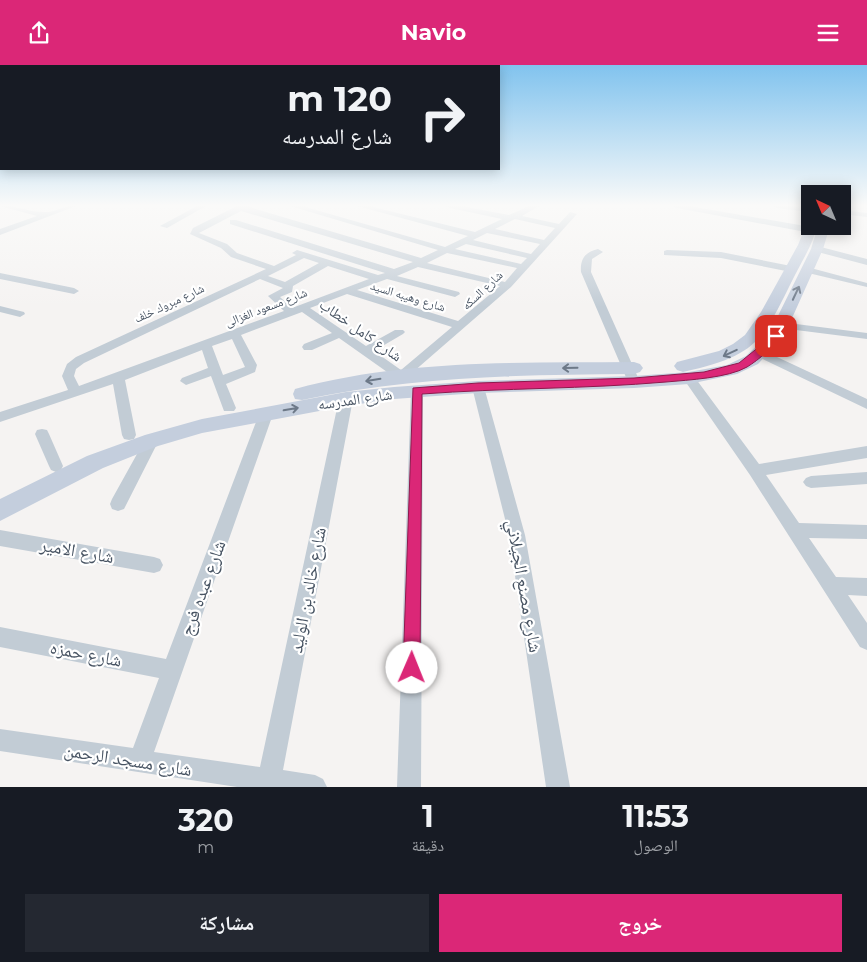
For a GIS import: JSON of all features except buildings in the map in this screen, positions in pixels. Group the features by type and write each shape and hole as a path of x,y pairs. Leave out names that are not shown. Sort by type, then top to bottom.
{"street":[{"path":"208,240 224,246 234,255 274,269"},
{"path":"284,240 388,276 455,294"},
{"path":"348,240 420,263 507,285"},
{"path":"412,240 524,267"},
{"name":"شارع مسعود الغزالى","path":"0,417 206,345 388,276 468,240"},
{"path":"477,240 533,257"},
{"path":"531,240 546,243"},
{"name":"شارع السكه","path":"401,377 507,285 549,240"},
{"name":"شارع المدرسه","path":"0,496 56,466 129,435 180,419 351,384 401,377 509,370 689,378 731,370 747,363 772,342 774,321 799,270 806,240"},
{"name":"شارع المدرسه","path":"799,270 816,249 814,240"},
{"path":"816,249 867,262"},
{"path":"598,252 590,254 587,258 586,272 632,375"},
{"path":"667,253 721,255 864,285"},
{"name":"شارع مبروك خلف","path":"76,392 68,375 71,367 80,359 260,276 300,254 327,263 388,276"},
{"path":"260,276 286,286 327,263"},
{"path":"0,276 74,291"},
{"name":"شارع كامل خطاب","path":"286,286 290,289 275,295 273,298 339,334 401,377"},
{"name":"شارع وهيبه السيد","path":"348,291 461,326"},
{"path":"0,309 20,314"},
{"path":"774,321 867,336"},
{"name":"شارع المدرسه","path":"0,511 95,462 152,440 202,426 346,399 417,391 632,375 714,359 739,348 774,321"},
{"path":"364,352 399,332"},
{"path":"186,381 251,369 235,334"},
{"path":"308,347 339,334"},
{"path":"206,345 229,408"},
{"path":"760,353 867,404"},
{"path":"118,377 129,435"},
{"path":"689,378 755,471 867,640"},
{"name":"شارع مصنع الجيلاني","path":"478,387 516,535 558,787"},
{"path":"409,787 417,391"},
{"name":"شارع خالد بن الوليد","path":"269,781 346,399"},
{"name":"شارع عبده فرج","path":"139,762 266,414"},
{"path":"42,434 56,466"},
{"path":"118,504 152,440"},
{"path":"755,471 867,452"},
{"path":"812,483 867,478"},
{"path":"794,530 867,532"},
{"name":"شارع الامير","path":"0,538 154,565"},
{"path":"830,586 867,587"},
{"name":"شارع حمزه","path":"0,637 173,671"},
{"name":"شارع مسجد الرحمن","path":"0,740 315,787"}],"route":[{"path":"412,668 417,391 634,382 704,376 731,370 743,365 766,348 776,336"}]}
